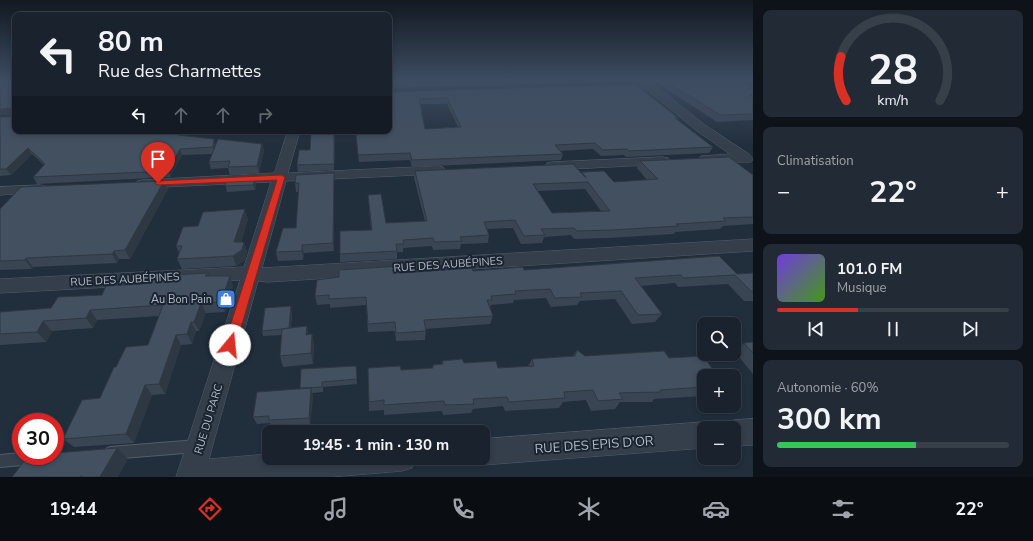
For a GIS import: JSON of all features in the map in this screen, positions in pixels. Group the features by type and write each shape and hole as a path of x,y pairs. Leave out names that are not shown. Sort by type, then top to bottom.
{"street":[{"path":"669,102 701,128 748,160"},
{"name":"RUE DU PARC","path":"191,475 293,134"},
{"path":"695,159 748,160"},
{"path":"538,166 680,160"},
{"path":"126,184 451,170"},
{"path":"0,191 55,188"},
{"name":"RUE DES AUBÉPINES","path":"0,286 240,273 268,275 753,245"},
{"path":"741,433 753,432"},
{"name":"RUE DES EPIS D'OR","path":"490,451 697,437"},
{"path":"191,475 315,465"}],"lane":[{"path":"100,454 200,446"},
{"path":"0,461 12,460"}],"building":[{"path":"0,102 12,102 12,108 0,109"},
{"path":"392,102 420,102 425,129 461,127 449,102 658,102 678,118 675,118 713,147 629,151 627,149 603,150 595,143 555,145 563,154 412,160 410,153 358,155 356,134 392,134"},
{"path":"700,102 753,102 753,114 720,115"},
{"path":"12,116 12,134 178,134 214,139 213,147 180,149 168,171 33,177 45,164 28,148 6,169 0,169 0,117"},
{"path":"311,134 334,134 334,164 297,165 299,150 310,150"},
{"path":"218,139 262,144 257,166 228,167 230,161 209,162"},
{"path":"729,157 753,175 753,217 723,218 726,221 676,224 679,226 612,230 577,231 574,228 541,229 545,235 524,236 515,220 484,222 489,235 460,237 462,241 434,242 433,238 403,240 404,244 396,244 397,251 340,254 340,231 372,230 368,195 381,194 386,223 427,221 415,171 573,164 586,178 582,172 604,171 614,182 658,179 640,161","holes":["588,182 610,211 552,213 533,184"]},
{"path":"334,173 333,243 302,245 302,251 276,252 283,228 296,228 299,183 295,183 296,175"},
{"path":"255,180 253,185 225,186 225,181"},
{"path":"164,181 125,250 114,251 112,254 26,258 25,260 0,261 0,209 21,187"},
{"path":"245,209 234,242 244,242 242,250 233,256 177,259 182,246 176,246 183,227 198,226 203,212"},
{"path":"719,256 737,274 753,273 753,292 735,275 684,278 681,275 635,278 662,314 638,315 621,291 580,293 582,297 555,298 550,289 515,291 516,294 491,296 492,300 487,300 493,316 424,320 426,331 396,333 395,322 368,324 366,297 329,299 329,295 315,296 317,280 339,277 339,270 400,266 401,273 472,268 473,271 523,267 524,270"},
{"path":"209,273 205,276 230,276 221,302 201,303 194,322 191,322 187,334 176,335 159,384 145,385 126,434 64,439 82,400 100,398 114,367 116,367 126,347 148,345 163,305 90,310 86,318 43,321 37,332 0,334 0,312 51,308 58,297 102,295 106,286 143,284 145,279 170,278 171,275"},
{"path":"291,306 289,328 262,331 265,308"},
{"path":"307,326 306,335 312,334 311,353 280,356 282,329"},
{"path":"753,342 753,353 744,343"},
{"path":"577,350 585,356 664,351 669,358 697,356 697,361 707,361 713,369 697,369 697,387 660,390 661,392 619,393 623,399 598,401 593,390 564,392 565,398 509,402 507,397 473,399 474,404 445,405 444,401 384,405 384,400 369,402 368,368 400,366 401,370 433,368 433,365 443,364 442,361 462,359 464,363 496,361 498,368 534,366 532,359 575,356"},
{"path":"356,366 357,379 322,382 322,387 300,388 301,369"},
{"path":"311,388 309,418 269,420 269,416 253,417 257,392"},
{"path":"117,448 100,477 12,477 21,465 64,465 64,452"}],"place":[{"name":"Au Bon Pain","path":"226,299"}],"route":[{"path":"158,183 281,177 230,345"}]}
